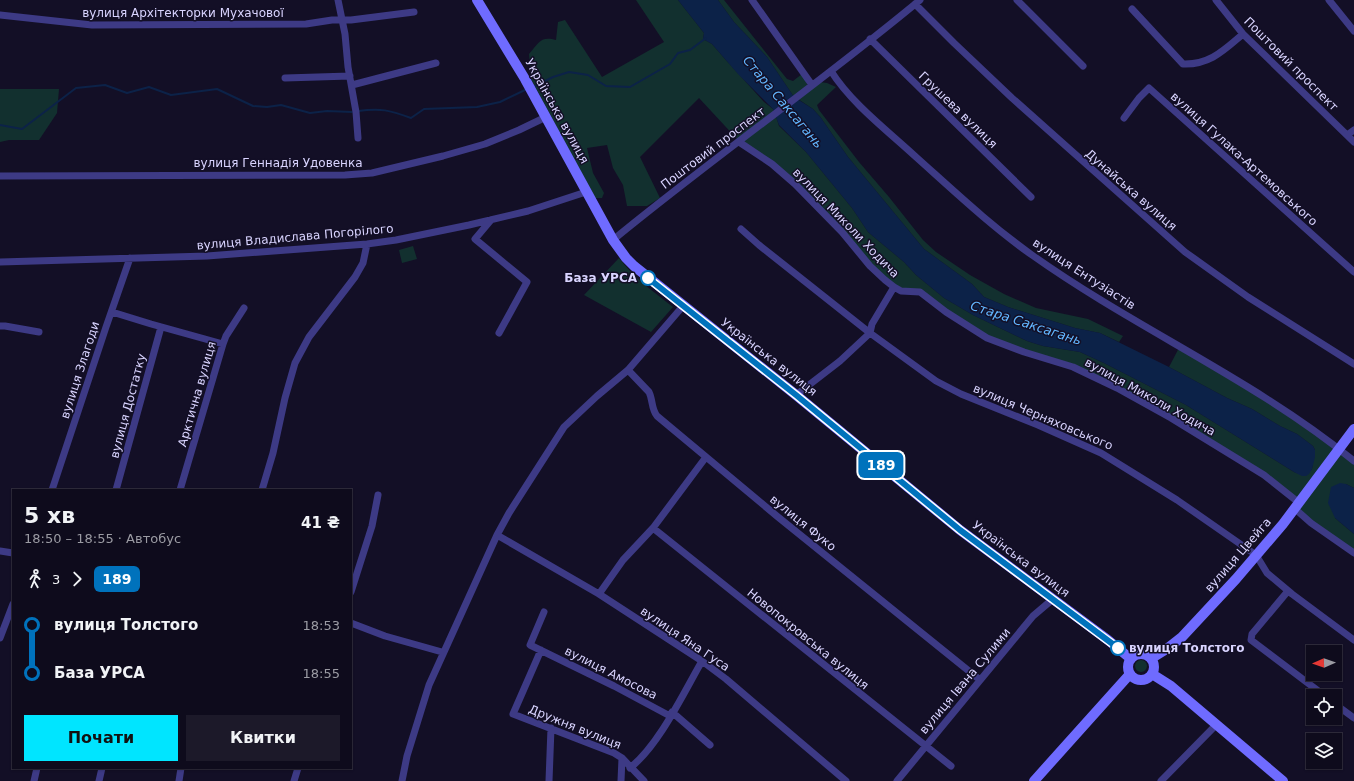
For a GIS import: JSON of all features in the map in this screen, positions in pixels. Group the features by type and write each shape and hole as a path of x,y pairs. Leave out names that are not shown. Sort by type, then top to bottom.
{"street":[{"path":"338,0 352,85 358,138"},
{"name":"Українська вулиця","path":"478,0 538,102 586,192 626,258 683,306 796,395 944,517 1131,658"},
{"path":"752,0 812,85"},
{"path":"1018,0 1083,66"},
{"name":"Поштовий проспект","path":"1216,0 1243,34 1354,142"},
{"path":"1329,0 1354,31"},
{"name":"Поштовий проспект","path":"614,240 661,201 831,71 917,2"},
{"name":"Дунайська вулиця","path":"917,2 954,44 1184,252 1248,297 1354,364"},
{"path":"1132,9 1183,64 1194,64 1212,58 1243,34"},
{"name":"вулиця Архітекторки Мухачової","path":"0,15 92,26 306,24 414,12"},
{"name":"Грушева вулиця","path":"870,39 1031,197"},
{"path":"352,85 436,63"},
{"name":"вулиця Ентузіастів","path":"831,71 840,84 894,136 991,224 1032,255 1143,325 1245,384 1335,453 1354,461"},
{"path":"285,78 350,76"},
{"name":"вулиця Гулака-Артемовського","path":"1124,118 1139,98 1149,88 1354,272"},
{"name":"вулиця Геннадія Удовенка","path":"0,176 345,175 372,173 485,144 546,117"},
{"path":"1347,135 1354,130"},
{"name":"вулиця Миколи Ходича","path":"739,142 772,164 795,184 842,232 870,266 894,287 901,291 920,292 946,312 987,338 1024,352 1073,367 1117,388 1171,418 1264,475 1296,505 1311,522 1354,553"},
{"name":"вулиця Владислава Погорілого","path":"0,262 207,256 367,244 396,240 491,220 528,211 586,192"},
{"path":"491,220 475,239 527,282 499,333"},
{"name":"вулиця Черняховського","path":"741,229 870,333 936,381 961,394 1101,453 1157,487 1256,555 1267,573 1288,591 1354,640"},
{"path":"262,489 273,453 285,398 295,363 309,337 355,277 363,263 367,244"},
{"name":"вулиця Злагоди","path":"52,489 130,258"},
{"path":"796,395 840,361 870,333 872,324 894,287"},
{"path":"402,781 407,756 428,685 497,535 542,460 564,427 597,396 628,370 683,306"},
{"name":"Арктична вулиця","path":"180,489 223,344 226,336 244,308"},
{"path":"112,312 223,344"},
{"path":"0,326 39,332"},
{"name":"вулиця Достатку","path":"116,489 160,327"},
{"name":"вулиця Фуко","path":"628,370 649,392 653,410 657,416 980,680"},
{"name":"вулиця Цвейга","path":"1152,658 1182,637 1236,579 1296,505 1354,429"},
{"path":"599,594 623,560 653,528 706,457"},
{"path":"352,589 372,526 378,496"},
{"name":"Новопокровська вулиця","path":"653,528 951,766"},
{"name":"вулиця Яна Гуса","path":"497,535 599,594 702,661 726,679 846,781"},
{"path":"0,551 12,553"},
{"path":"1288,591 1251,637 1252,640 1316,689"},
{"name":"вулиця Івана Сулими","path":"897,781 1033,616 1053,599"},
{"path":"0,638 12,607"},
{"name":"вулиця Амосова","path":"544,612 530,645 680,718 710,745"},
{"path":"352,623 385,636 442,652"},
{"name":"Дружня вулиця","path":"542,650 513,714 614,753 622,758 644,781"},
{"path":"1141,653 1147,654 1152,658 1154,668 1152,674 1148,678 1141,680 1130,674 1128,666 1131,658 1135,655 1141,653"},
{"path":"630,768 640,760 658,736 702,661"},
{"path":"1034,781 1130,674"},
{"path":"1152,674 1171,686 1278,779"},
{"path":"1342,709 1354,718"},
{"path":"1161,781 1216,724"},
{"path":"549,781 551,728"},
{"path":"621,781 622,758"},
{"path":"34,781 37,769"},
{"path":"99,781 102,769"},
{"path":"179,781 181,769"},
{"path":"294,781 298,769"}],"green space":[{"path":"636,0 678,0 704,33 703,39 712,44 764,102 773,109 774,113 738,140 699,98 640,157 660,198 647,206 627,206 623,185 613,168 607,145 587,148 593,173 604,193 602,198 595,198 531,79 529,54 540,41 546,39 556,40 558,22 565,20 602,77 664,42"},
{"path":"718,0 724,0 787,79 793,81 802,74 808,86 794,97 767,57 734,22"},
{"path":"819,82 827,83 836,87 817,105 819,110 859,162 923,240 936,252 970,275 1004,294 1036,308 1088,319 1123,336 1119,342 1100,333 1075,328 1008,307 984,297 972,284 924,249 848,157 821,118 813,109 798,99"},
{"path":"0,89 59,89 57,113 39,140 9,140 0,142"},
{"path":"776,116 779,126 806,152 852,208 868,232 944,298 973,315 1027,341 1043,346 1080,352 1104,363 1186,405 1294,472 1305,476 1312,469 1315,450 1313,446 1297,434 1280,426 1252,409 1227,398 1169,367 1180,346 1245,384 1354,461 1354,488 1346,484 1335,518 1354,534 1354,553 1301,514 1298,502 1264,475 1171,418 1073,367 987,338 920,292 894,287 795,184 741,143"},
{"path":"413,246 417,259 402,263 399,250"},
{"path":"619,258 638,278 673,307 651,332 584,295"},
{"path":"1143,660 1146,661 1146,671 1139,672 1136,671 1135,664 1136,661"}],"water":[{"name":"Стара Саксагань","path":"678,0 718,0 734,22 767,57 794,97 813,109 821,118 848,157 924,249 972,284 984,297 1008,307 1075,328 1100,333 1227,398 1252,409 1280,426 1297,434 1313,446 1315,450 1315,457 1309,474 1302,476 1294,472 1186,405 1104,363 1080,352 1043,346 1027,341 973,315 944,298 868,232 852,208 806,152 779,125 773,109 738,74 712,44 703,39 704,33"},
{"path":"1340,483 1354,488 1354,534 1335,518 1328,503 1331,487"}],"waterway":[{"path":"533,87 553,77 569,72 588,75 606,86 630,87 670,64 678,53 690,50 706,38"},
{"path":"0,125 22,129 76,88 105,85 127,93 149,87 171,95 217,89 253,106 267,107 281,105 310,113 327,111 352,112"},
{"path":"358,111 385,110 411,118 424,109 477,107 500,102 527,89"}],"bus line":[{"name":"189","path":"648,278 796,395 960,530 1118,648"}],"place":[{"name":"База УРСА","path":"648,278"},
{"name":"вулиця Толстого","path":"1118,648"}]}
